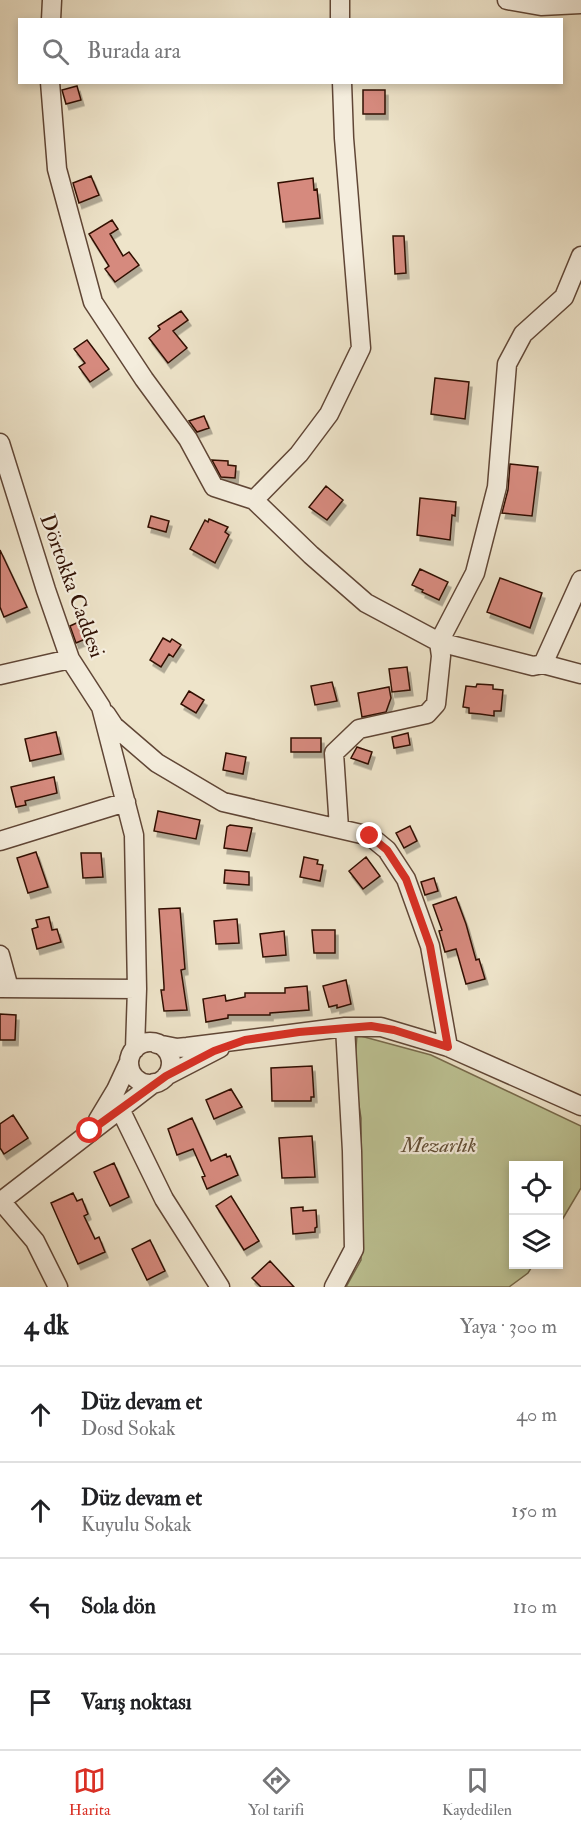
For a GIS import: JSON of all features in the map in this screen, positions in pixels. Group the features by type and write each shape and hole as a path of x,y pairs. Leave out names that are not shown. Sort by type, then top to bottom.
{"street":[{"path":"51,18 52,0"},
{"path":"340,0 340,18"},
{"path":"507,0 541,6 581,4"},
{"path":"50,84 57,169 93,302 144,379 188,439 214,487 254,500 311,555 366,603 439,642 533,666 543,664 581,674"},
{"path":"254,500 299,454 329,414 362,348 344,138 342,84"},
{"path":"339,828 334,753 359,729 427,714 436,704 441,656 439,642 475,573 497,487 507,364 523,334 564,297 581,255"},
{"name":"Dörtokka Caddesi","path":"1,452 70,659 102,707 134,835 137,989 132,1055"},
{"path":"543,664 581,580"},
{"path":"0,675 70,659"},
{"path":"102,707 114,726 157,763 223,802 370,836 387,850 406,879 430,946 448,1047"},
{"path":"0,841 126,802"},
{"path":"0,955 5,988 137,989"},
{"name":"Dörtokka Caddesi","path":"137,989 143,1020 157,1044"},
{"path":"334,1287 354,1249 352,1151 345,1027"},
{"path":"90,1131 109,1103 132,1055 145,1043 177,1048 345,1027 381,1027 448,1047 581,1107"},
{"path":"58,1287 35,1241 0,1202 90,1131 160,1080 214,1051 245,1040"},
{"path":"132,1055 131,1072 138,1080 144,1083 160,1080 171,1065 164,1047 157,1044"},
{"path":"120,1109 164,1199 220,1287"}],"green space":[{"name":"Mezarlık","path":"357,1035 431,1055 581,1126 581,1188 563,1218 563,1161 509,1161 509,1269 530,1269 528,1273 509,1287 346,1287 361,1260 361,1118 354,1074"}],"building":[{"path":"77,86 81,100 66,104 62,90"},
{"path":"363,90 385,90 385,114 363,114"},
{"path":"91,176 99,195 79,203 73,183"},
{"path":"313,178 314,190 317,189 320,218 283,222 278,183"},
{"path":"112,220 118,229 110,234 123,256 129,252 139,265 115,282 105,269 109,266 89,234"},
{"path":"393,236 404,236 406,273 395,274"},
{"path":"181,311 188,320 173,331 187,348 168,363 149,338 160,329 158,326"},
{"path":"87,340 109,369 90,382 79,367 85,363 74,349"},
{"path":"435,378 469,382 465,419 431,414"},
{"path":"204,416 209,428 197,432 189,421"},
{"path":"212,460 228,461 228,465 236,466 235,478 221,477"},
{"path":"510,464 538,467 532,516 502,513 508,490"},
{"path":"326,486 343,500 327,520 309,507"},
{"path":"420,498 456,502 455,516 452,515 450,540 417,535"},
{"path":"151,516 169,521 166,532 148,527"},
{"path":"209,519 228,527 225,532 229,535 215,563 190,549 205,520 208,522"},
{"path":"0,550 27,607 4,617 0,607"},
{"path":"420,569 448,582 439,600 412,585"},
{"path":"500,578 542,593 530,628 487,612"},
{"path":"83,620 90,637 76,643 70,626"},
{"path":"163,638 170,642 172,639 181,645 173,657 169,654 161,667 150,660"},
{"path":"407,667 410,690 392,692 389,669"},
{"path":"332,682 337,701 315,705 311,686"},
{"path":"477,684 493,685 493,689 503,690 501,711 494,711 494,716 469,713 469,708 463,707 466,686 476,687"},
{"path":"389,687 391,698 386,712 362,717 358,693"},
{"path":"189,691 204,700 196,713 181,704"},
{"path":"56,732 61,754 30,761 25,739"},
{"path":"408,733 410,745 394,748 392,737"},
{"path":"291,738 321,738 321,752 291,752"},
{"path":"357,747 372,752 368,764 351,758"},
{"path":"226,753 246,757 243,774 223,770"},
{"path":"54,777 57,793 25,801 26,805 16,807 11,787"},
{"path":"158,811 200,820 196,839 154,831"},
{"path":"230,825 252,828 247,851 224,848 227,827"},
{"path":"410,826 417,841 404,848 396,833"},
{"path":"36,852 48,887 28,893 17,858"},
{"path":"81,853 101,853 103,877 83,878"},
{"path":"304,857 318,860 317,864 323,865 320,881 300,877"},
{"path":"366,857 380,876 363,889 349,871"},
{"path":"225,870 249,872 249,885 224,883"},
{"path":"434,878 438,891 425,895 421,882"},
{"path":"456,897 476,960 479,959 485,979 466,984 456,949 445,952 439,931 442,930 433,905"},
{"path":"180,908 185,969 181,970 187,1010 164,1011 161,990 164,990 164,986 159,909"},
{"path":"49,917 52,930 57,929 61,942 37,949 32,929 38,927 36,920"},
{"path":"237,919 239,943 216,944 214,921"},
{"path":"312,930 335,930 335,953 314,953"},
{"path":"284,931 286,955 263,957 260,934"},
{"path":"346,980 351,1004 337,1008 337,1005 329,1007 323,986"},
{"path":"307,986 309,1010 270,1013 270,1015 228,1015 228,1018 206,1022 203,999 225,995 226,1001 245,997 245,993 285,993 285,988"},
{"path":"0,1014 16,1015 15,1040 0,1040"},
{"path":"312,1066 314,1097 311,1097 311,1101 272,1101 271,1068"},
{"path":"231,1089 242,1107 214,1119 206,1100"},
{"path":"13,1115 28,1138 4,1154 0,1148 0,1124"},
{"path":"192,1118 211,1161 226,1154 227,1157 230,1156 238,1175 207,1189 202,1177 205,1176 193,1149 177,1155 168,1129"},
{"path":"312,1136 315,1177 282,1178 279,1138"},
{"path":"114,1163 129,1197 110,1206 94,1172"},
{"path":"73,1193 77,1201 82,1199 88,1214 84,1216 95,1239 99,1237 105,1252 78,1264 51,1203"},
{"path":"231,1196 259,1241 244,1250 216,1206"},
{"path":"303,1207 303,1211 316,1210 317,1227 315,1232 293,1234 291,1208"},
{"path":"150,1240 165,1271 147,1280 132,1249"},
{"path":"270,1261 294,1287 261,1287 252,1278"}],"route":[{"path":"90,1131 154,1083 214,1051 245,1040 299,1032 371,1026 394,1030 448,1047 430,946 406,879 387,850 370,836"}]}
